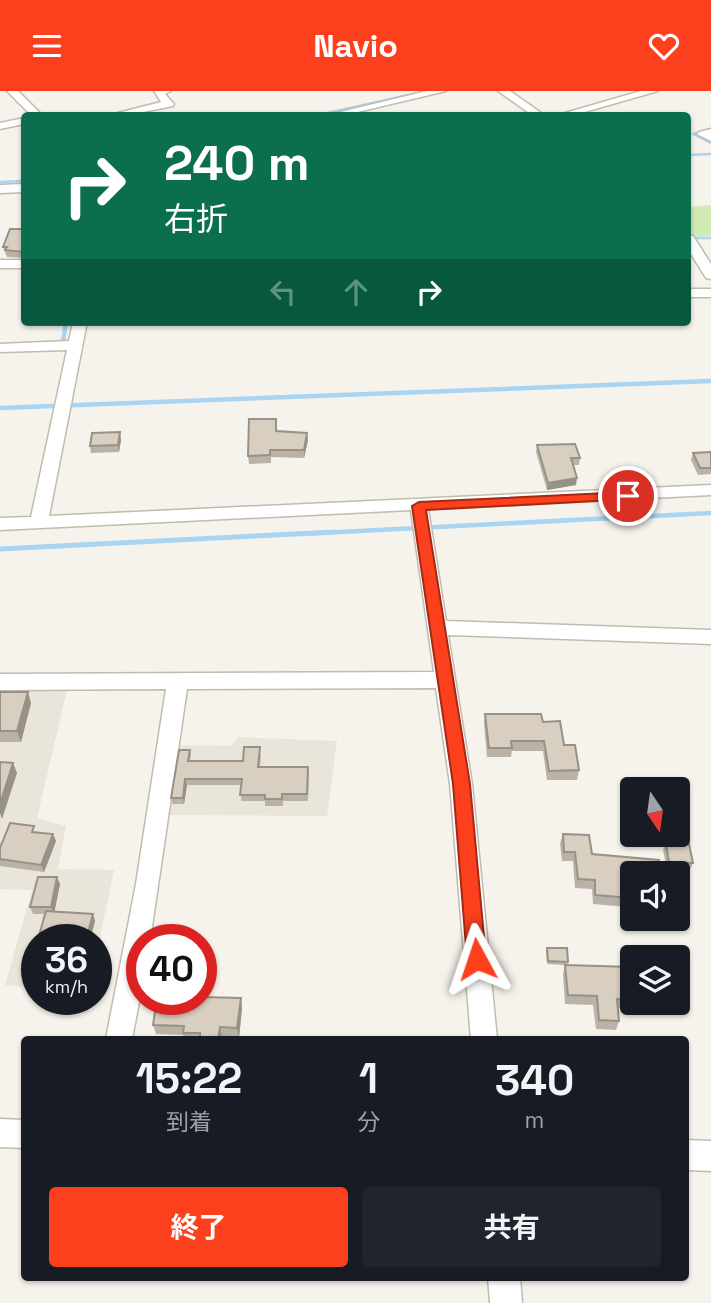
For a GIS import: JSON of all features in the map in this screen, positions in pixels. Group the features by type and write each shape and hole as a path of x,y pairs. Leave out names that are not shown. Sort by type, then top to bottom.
{"street":[{"path":"12,91 34,112"},
{"path":"130,112 169,104 158,93 166,91"},
{"path":"346,112 441,91"},
{"path":"503,91 534,112"},
{"path":"575,112 653,91"},
{"path":"0,127 21,122"},
{"path":"711,132 703,134 711,138"},
{"path":"0,189 21,188"},
{"path":"691,244 711,275"},
{"path":"0,264 21,264"},
{"path":"691,293 711,293"},
{"path":"39,523 79,326"},
{"path":"0,348 76,345"},
{"path":"0,524 421,521 711,491"},
{"path":"421,521 461,784 484,1036"},
{"path":"438,628 711,637"},
{"path":"0,682 445,680"},
{"path":"120,1036 148,884 178,681"},
{"path":"0,1133 21,1134"},
{"path":"689,1155 711,1156"},
{"path":"504,1281 506,1303"}],"shaded area":[{"path":"70,677 37,818 66,826 58,869 114,870 103,924 22,924 32,890 0,889 0,678"},
{"path":"238,737 337,741 327,816 153,815 164,745 232,746"},
{"path":"21,929 21,986 5,985"}],"green space":[{"path":"711,205 711,236 691,237 691,207"}],"building":[{"path":"10,229 21,229 21,252 5,250 7,247 3,247"},
{"path":"249,419 276,419 276,431 307,433 304,450 270,450 270,455 248,456"},
{"path":"120,432 118,445 90,446 92,433"},
{"path":"575,444 580,458 571,458 577,478 548,483 537,445"},
{"path":"711,452 711,468 700,468 693,453"},
{"path":"0,692 28,692 17,731 0,731"},
{"path":"485,714 541,714 543,722 560,721 564,745 575,745 579,770 549,771 544,741 511,741 512,748 489,748"},
{"path":"244,747 260,747 258,767 308,767 307,794 282,794 282,799 265,799 265,795 240,795 242,779 185,779 183,798 171,798 179,750 190,750 188,761 243,761"},
{"path":"0,762 13,763 0,804"},
{"path":"10,823 34,826 32,832 53,834 41,865 0,859 0,848"},
{"path":"563,834 589,835 592,854 659,861 620,861 620,897 595,895 595,880 578,879 575,852 564,852"},
{"path":"667,847 690,847 693,863 669,861"},
{"path":"38,877 57,877 51,907 30,907"},
{"path":"46,911 93,914 90,924 42,924"},
{"path":"547,948 567,948 568,962 548,961"},
{"path":"565,965 620,967 620,999 617,999 619,1021 599,1020 597,996 568,995"},
{"path":"217,997 241,998 237,1028 220,1027 218,1036 183,1033 184,1026 153,1025 155,1015 217,1015"}],"waterway":[{"path":"332,112 427,91"},
{"path":"711,129 693,134 711,143"},
{"path":"691,155 711,154"},
{"path":"0,182 21,181"},
{"path":"691,238 711,238"},
{"path":"58,342 63,342 65,326"},
{"path":"0,408 711,381"},
{"path":"300,534 711,513"},
{"path":"0,549 335,532"}],"route":[{"path":"477,959 461,784 419,506 628,496"}]}
